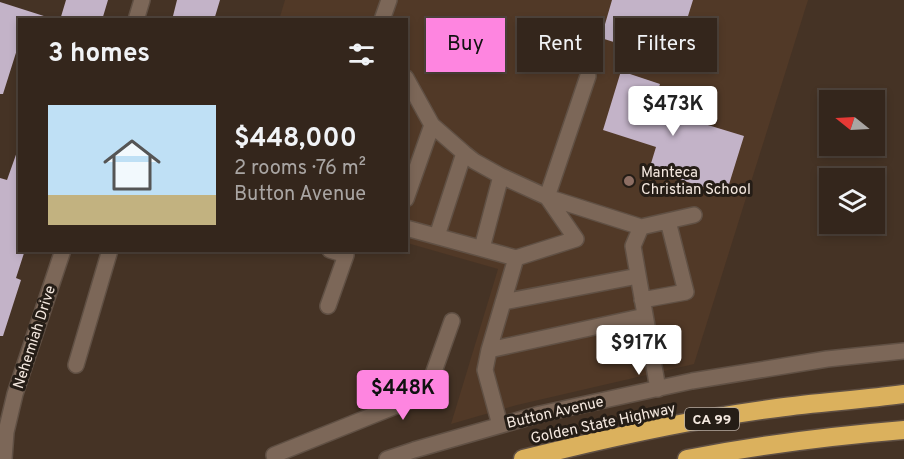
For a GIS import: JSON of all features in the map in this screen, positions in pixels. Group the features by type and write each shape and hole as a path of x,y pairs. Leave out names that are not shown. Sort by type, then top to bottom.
{"highway":[{"name":"Golden State Highway","path":"523,459 668,426 777,408 904,394"},
{"name":"CA 99","path":"687,459 751,447 904,430"}],"street":[{"path":"137,18 142,0"},
{"path":"383,18 389,0"},
{"path":"547,198 588,76"},
{"path":"408,82 432,125 464,153 501,176 547,198 641,227 694,215"},
{"path":"408,193 432,125"},
{"path":"437,236 464,153"},
{"path":"482,248 501,176"},
{"path":"408,229 516,258 576,239 547,198"},
{"path":"642,300 686,292 669,221"},
{"path":"641,227 633,246 658,388"},
{"name":"Nehemiah Drive","path":"4,459 3,431 62,252"},
{"path":"76,364 109,252"},
{"path":"328,306 346,255 336,252"},
{"path":"500,425 484,370 516,258"},
{"path":"503,302 638,276"},
{"path":"489,350 645,316"},
{"path":"271,458 426,394 452,321"},
{"name":"Button Avenue","path":"387,459 540,414 658,388 817,361 904,351"}],"shaded area":[{"path":"285,0 808,0 694,364 517,405 451,424 498,269 408,243 408,18 280,18"}],"building":[{"path":"66,0 108,0 103,18 61,18"},
{"path":"177,0 220,0 215,18 172,18"},
{"path":"612,0 693,0 687,18 615,18 615,42 603,39"},
{"path":"0,2 47,17 18,18 18,46 3,94 0,94"},
{"path":"621,72 624,72 660,84 652,108 744,136 726,194 649,170 656,147 603,130"},
{"path":"18,149 18,252 24,252 16,278 21,280 3,336 0,336 0,178 7,180"}],"place":[{"name":"Manteca Christian School","path":"629,181"}]}
